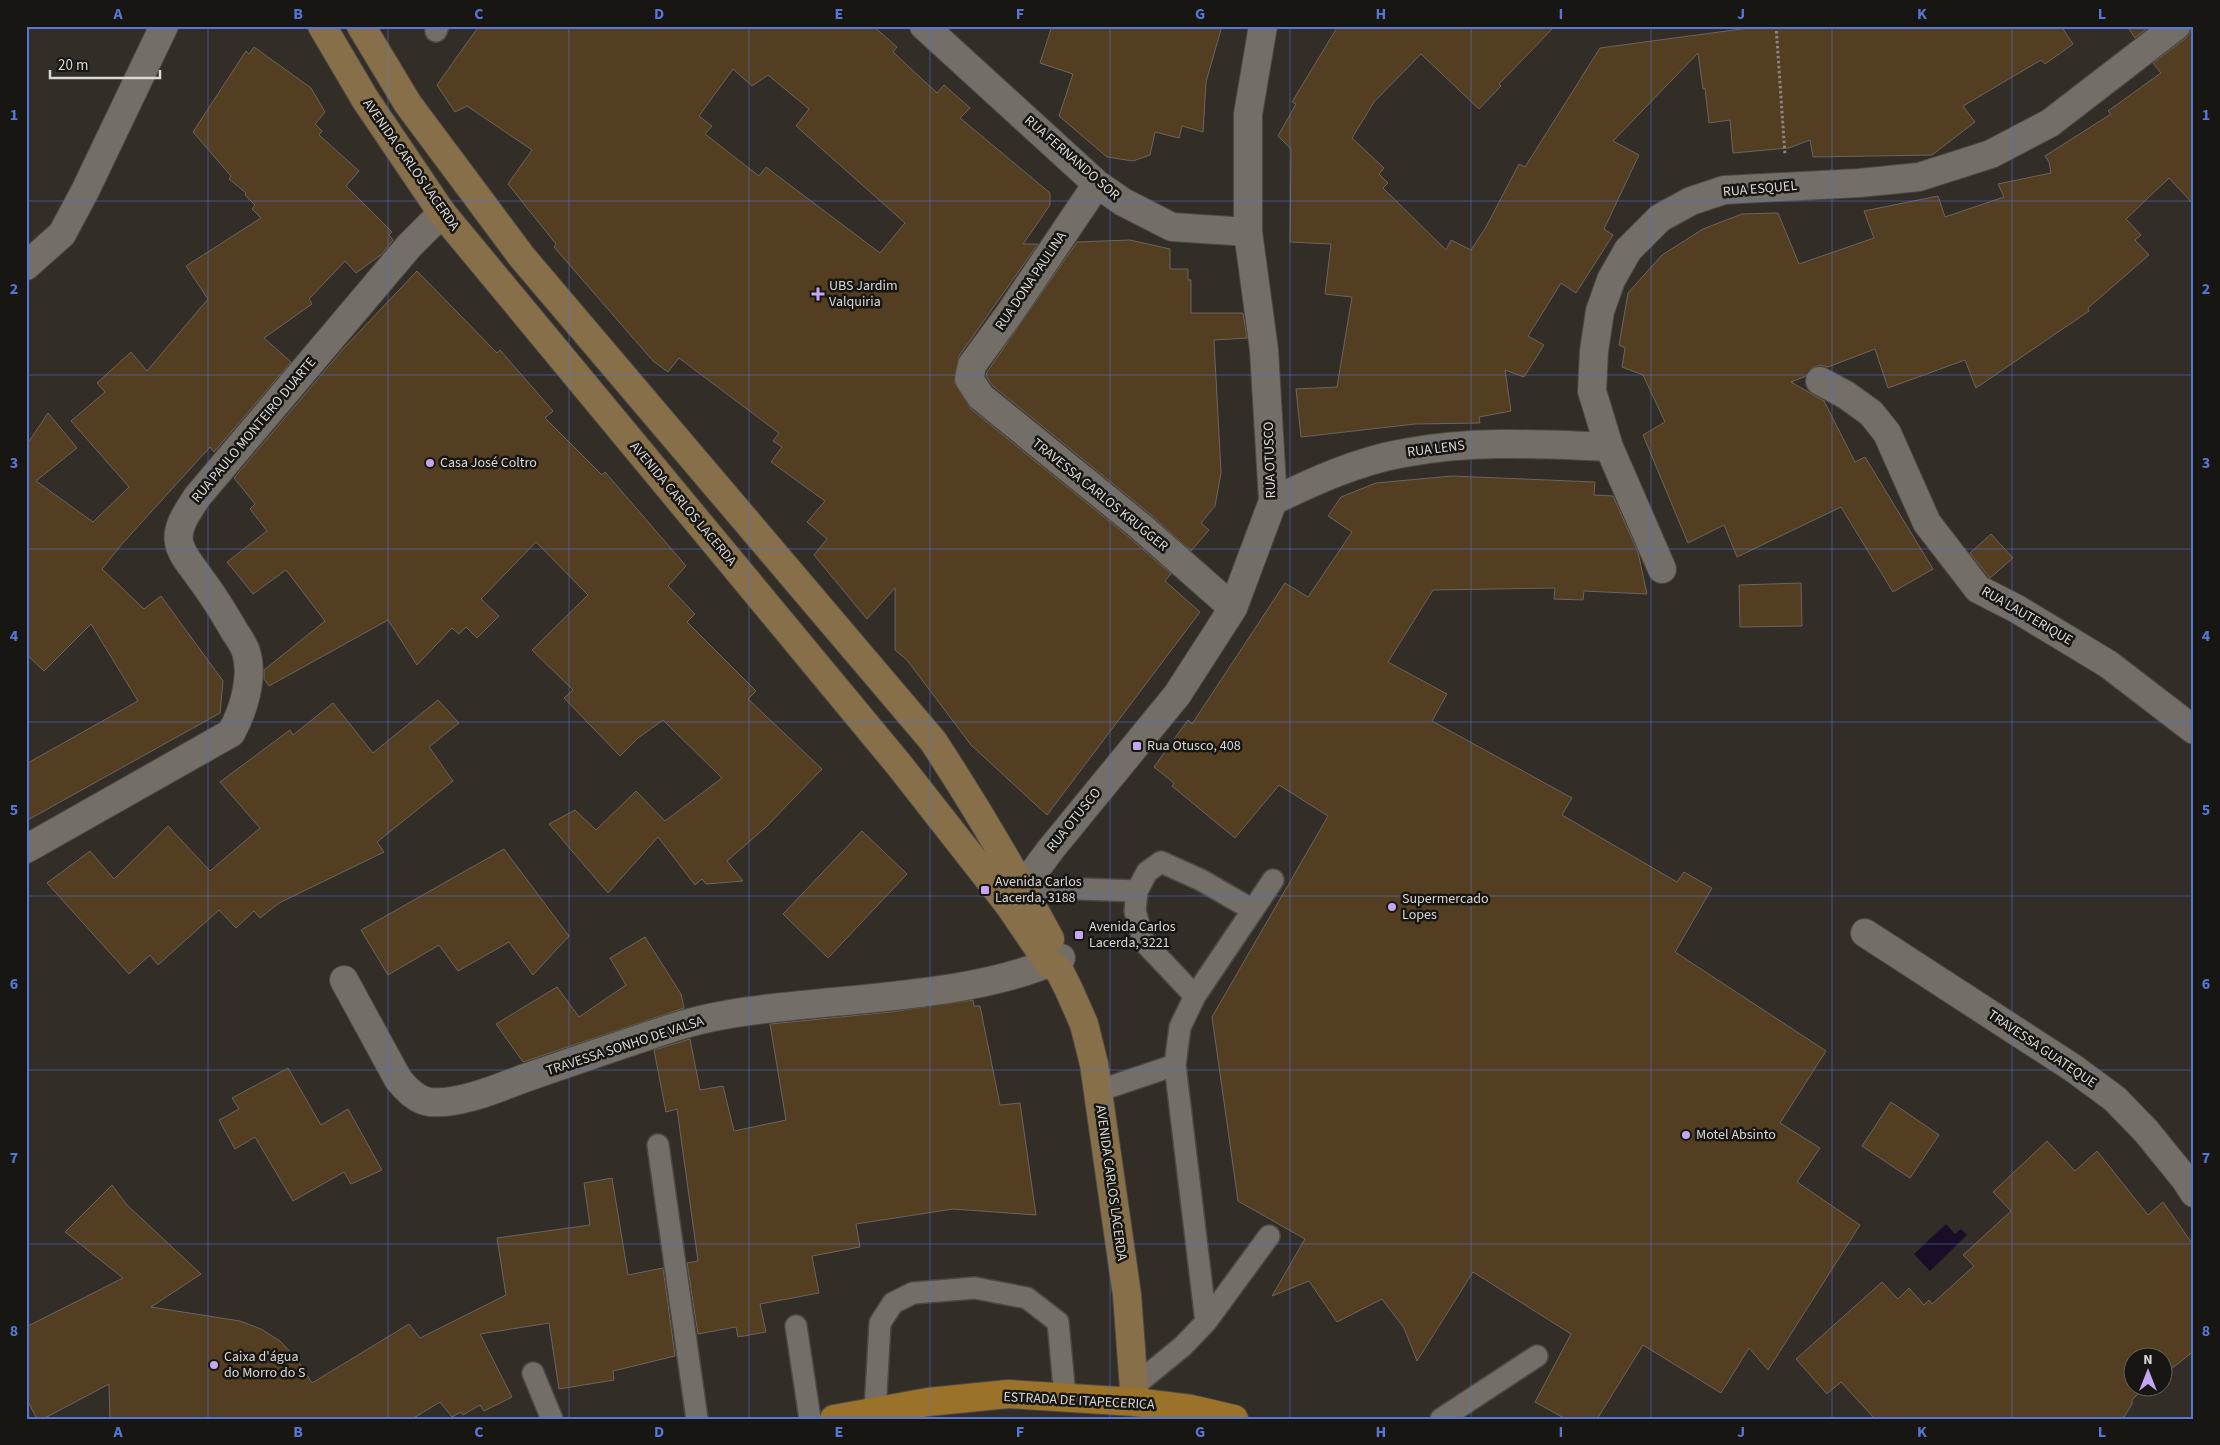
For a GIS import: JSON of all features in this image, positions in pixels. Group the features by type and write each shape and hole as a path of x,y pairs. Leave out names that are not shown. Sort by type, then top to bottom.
{"main road":[{"name":"AVENIDA CARLOS LACERDA","path":"322,26 365,99 442,213 900,766 1016,896"},
{"name":"AVENIDA CARLOS LACERDA","path":"361,26 408,104 522,257 933,741 975,805 1016,896 1056,964 1084,1024 1098,1091 1127,1295 1134,1403"},
{"name":"ESTRADA DE ITAPECERICA","path":"834,1419 928,1402 1008,1394 1065,1397 1191,1409 1234,1419"}],"street":[{"path":"26,266 62,234 85,192 164,26"},
{"name":"RUA FERNANDO SOR","path":"924,26 1097,184 1123,202 1172,227 1248,232"},
{"name":"RUA OTUSCO","path":"1016,896 1051,849 1177,694 1233,608 1273,501 1264,350 1248,232 1248,114 1259,38 1263,26"},
{"name":"RUA ESQUEL","path":"1662,569 1609,447 1592,391 1594,351 1603,303 1611,280 1628,250 1660,218 1692,201 1724,190 1859,183 1919,177 1992,154 2050,123 2176,26"},
{"name":"RUA DONA PAULINA","path":"969,379 972,365 1010,313 1097,184"},
{"name":"RUA PAULO MONTEIRO DUARTE","path":"26,849 231,733 241,714 246,692 248,669 246,652 213,595 186,558 179,543 179,531 187,512 197,497 409,246 442,213"},
{"name":"TRAVESSA CARLOS KRUGGER","path":"969,379 981,397 1140,526 1233,608"},
{"name":"RUA LAUTERIQUE","path":"1820,381 1846,395 1871,413 1887,433 1927,523 1978,589 2017,609 2108,664 2194,730"},
{"name":"RUA LENS","path":"1273,501 1354,466 1404,453 1510,443 1609,447"},
{"name":"TRAVESSA GUATEQUE","path":"1865,933 2073,1068 2115,1099 2146,1131 2194,1192"},
{"name":"TRAVESSA SONHO DE VALSA","path":"344,980 406,1090 419,1099 442,1102 508,1084 674,1027 709,1018 743,1012 953,988 994,980 1056,964"}],"lane":[{"path":"1195,996 1144,942 1135,911 1137,891 1147,872 1161,862 1201,880 1253,910"},
{"path":"1206,1322 1176,1064 1180,1028 1195,996 1273,880"},
{"path":"1016,896 1137,891"},
{"path":"1098,1091 1176,1064"},
{"path":"658,1145 697,1419"},
{"path":"1134,1403 1206,1322 1269,1236"},
{"path":"875,1412 880,1323 893,1303 913,1293 974,1288 1027,1298 1058,1322 1065,1397"},
{"path":"796,1326 810,1419"},
{"path":"1441,1419 1537,1356"},
{"path":"533,1373 552,1419"}],"path":[{"path":"1776,26 1787,186"}],"shaded area":[{"path":"1946,1224 1955,1234 1961,1229 1967,1235 1930,1271 1914,1254"}],"building":[{"path":"479,26 873,26 897,47 893,52 937,93 944,85 970,108 960,118 1050,193 1050,205 1023,244 1038,244 959,356 954,382 971,409 1130,538 1171,574 1165,581 1200,612 1047,815 971,745 907,660 895,650 895,588 867,619 814,555 827,539 807,522 825,501 771,462 782,447 773,441 779,433 679,358 668,372 653,361 554,247 556,244 508,184 532,150 467,106 455,112 437,85","holes":["733,69 752,86 768,75 809,109 796,126 905,223 880,253 766,167 759,176 705,134 712,126 699,116"]},
{"path":"1052,26 1222,26 1206,82 1203,132 1182,126 1179,138 1155,132 1150,155 1133,161 1107,157 1059,116 1073,74 1040,63"},
{"path":"1338,26 1555,26 1499,84 1501,86 1479,109 1421,54 1374,102 1352,138 1384,168 1379,174 1388,183 1383,188 1446,250 1451,240 1471,250 1486,227 1519,164 1525,167 1600,48 1764,26 2061,26 2073,44 2045,64 2041,60 1963,106 1975,122 1932,155 1813,157 1810,140 1789,148 1733,153 1730,120 1709,123 1698,53 1613,141 1639,155 1604,229 1613,235 1576,293 1561,283 1528,336 1544,345 1524,377 1505,370 1511,411 1479,417 1480,423 1415,424 1301,437 1296,389 1337,387 1352,297 1325,294 1331,244 1290,242 1291,149 1278,136 1296,104 1292,102"},
{"path":"2127,26 2150,26 2135,38"},
{"path":"2191,26 2194,26 2194,205 2169,178 2126,219 2141,235 2135,240 2149,255 2088,308 2089,311 1976,388 1965,360 1888,388 1875,349 1828,367 1820,365 1812,368 1806,376 1791,382 1824,401 1855,462 1865,457 1933,569 1893,592 1841,507 1737,557 1724,525 1688,543 1643,435 1665,422 1643,375 1622,367 1625,348 1619,345 1628,293 1662,255 1703,229 1742,214 1778,213 1799,264 1874,238 1864,211 1938,196 1945,217 2004,197 1998,184 2051,173 2049,162 2045,156 2111,114 2108,111 2161,73 2153,63 2186,38"},
{"path":"254,47 311,88 325,112 315,124 322,131 319,135 359,171 346,186 392,232 389,235 393,240 382,254 356,273 345,261 309,299 312,304 264,338 291,362 214,452 210,447 122,544 102,569 144,609 161,596 223,681 220,713 26,821 26,764 138,701 91,624 44,671 26,654 26,446 48,413 77,448 36,481 93,522 129,487 71,421 105,392 97,383 131,352 147,371 208,299 186,266 261,218 252,209 255,205 245,195 246,193 229,179 231,176 193,132 246,51 249,54"},
{"path":"1130,240 1170,249 1170,269 1188,269 1188,280 1191,280 1191,313 1243,313 1247,338 1214,340 1221,473 1215,506 1201,523 1209,530 1191,551 1150,514 993,386 986,376 1077,242"},
{"path":"417,271 497,353 500,350 553,411 545,418 602,475 605,472 686,566 668,586 695,614 687,622 756,691 748,699 822,769 766,827 727,861 743,881 706,884 702,879 695,885 658,837 608,893 549,824 575,810 596,830 636,791 665,821 722,778 663,720 638,738 620,756 564,698 573,690 532,650 588,595 536,542 481,599 499,616 477,638 466,627 459,634 452,628 417,665 388,620 269,686 264,679 264,670 325,621 286,570 253,594 227,562 267,531 250,509 255,504 234,478 344,348"},
{"path":"1452,476 1595,482 1594,495 1613,496 1638,552 1647,594 1584,591 1583,600 1554,599 1555,588 1433,590 1388,662 1447,694 1432,721 1572,798 1562,815 1677,882 1684,872 1712,888 1675,952 1826,1051 1780,1123 1820,1148 1797,1182 1860,1225 1768,1370 1749,1348 1721,1393 1643,1345 1597,1419 1566,1419 1535,1402 1571,1334 1473,1272 1417,1361 1404,1328 1382,1299 1337,1322 1309,1281 1272,1296 1305,1239 1238,1201 1212,1017 1328,816 1279,785 1235,838 1172,786 1174,783 1154,767 1188,720 1192,724 1285,583 1308,597 1352,532 1328,516 1341,497 1376,483"},
{"path":"1991,534 2013,558 1990,578 1970,553"},
{"path":"1801,583 1802,626 1740,627 1739,585"},
{"path":"438,700 459,723 429,747 453,781 377,842 384,852 279,903 260,918 254,911 236,928 219,910 158,965 150,955 129,974 47,883 90,851 114,879 168,826 210,871 260,828 220,782 290,730 293,735 333,703 373,753"},
{"path":"862,831 907,874 828,958 783,914"},
{"path":"504,849 569,936 533,975 509,942 458,971 439,945 388,975 361,930"},
{"path":"645,937 681,994 684,1008 523,1062 496,1024 557,987 579,1017 626,985 610,958"},
{"path":"973,1000 974,1006 980,1006 1000,1105 1020,1103 1036,1215 953,1209 856,1224 860,1247 812,1256 819,1293 760,1304 766,1332 738,1337 736,1327 698,1334 687,1263 698,1261 677,1109 666,1112 654,1050 690,1039 700,1090 723,1086 734,1131 786,1120 770,1024 890,1012"},
{"path":"288,1068 321,1125 348,1109 382,1170 351,1184 344,1172 293,1201 255,1137 235,1149 219,1120 239,1109 232,1098"},
{"path":"1891,1102 1939,1135 1910,1178 1862,1146"},
{"path":"2047,1141 2075,1171 2097,1151 2148,1215 2163,1202 2194,1246 2194,1351 2172,1368 2172,1348 2122,1348 2122,1398 2134,1398 2123,1419 1875,1419 1841,1382 1827,1394 1796,1359 1882,1282 1898,1299 1909,1288 1924,1305 1929,1300 1932,1304 1974,1266 1963,1255 2011,1211 1993,1192"},
{"path":"612,1178 628,1275 663,1268 675,1356 613,1371 614,1380 559,1389 549,1323 480,1334 512,1397 484,1411 480,1405 463,1415 461,1412 452,1417 440,1402 412,1419 110,1419 109,1384 43,1419 37,1419 26,1398 26,1327 123,1278 65,1232 112,1185 127,1205 201,1274 151,1307 240,1321 261,1329 280,1341 297,1359 312,1383 409,1324 420,1338 506,1295 497,1238 590,1225 584,1183"}],"place":[{"name":"UBS Jardim Valquiria","path":"818,294"},
{"name":"Casa José Coltro","path":"430,463"},
{"name":"Rua Otusco, 408","path":"1137,746"},
{"name":"Avenida Carlos Lacerda, 3188","path":"985,890"},
{"name":"Supermercado Lopes","path":"1392,907"},
{"name":"Avenida Carlos Lacerda, 3221","path":"1079,935"},
{"name":"Motel Absinto","path":"1686,1135"},
{"name":"Caixa d'água do Morro do S","path":"214,1365"}]}
